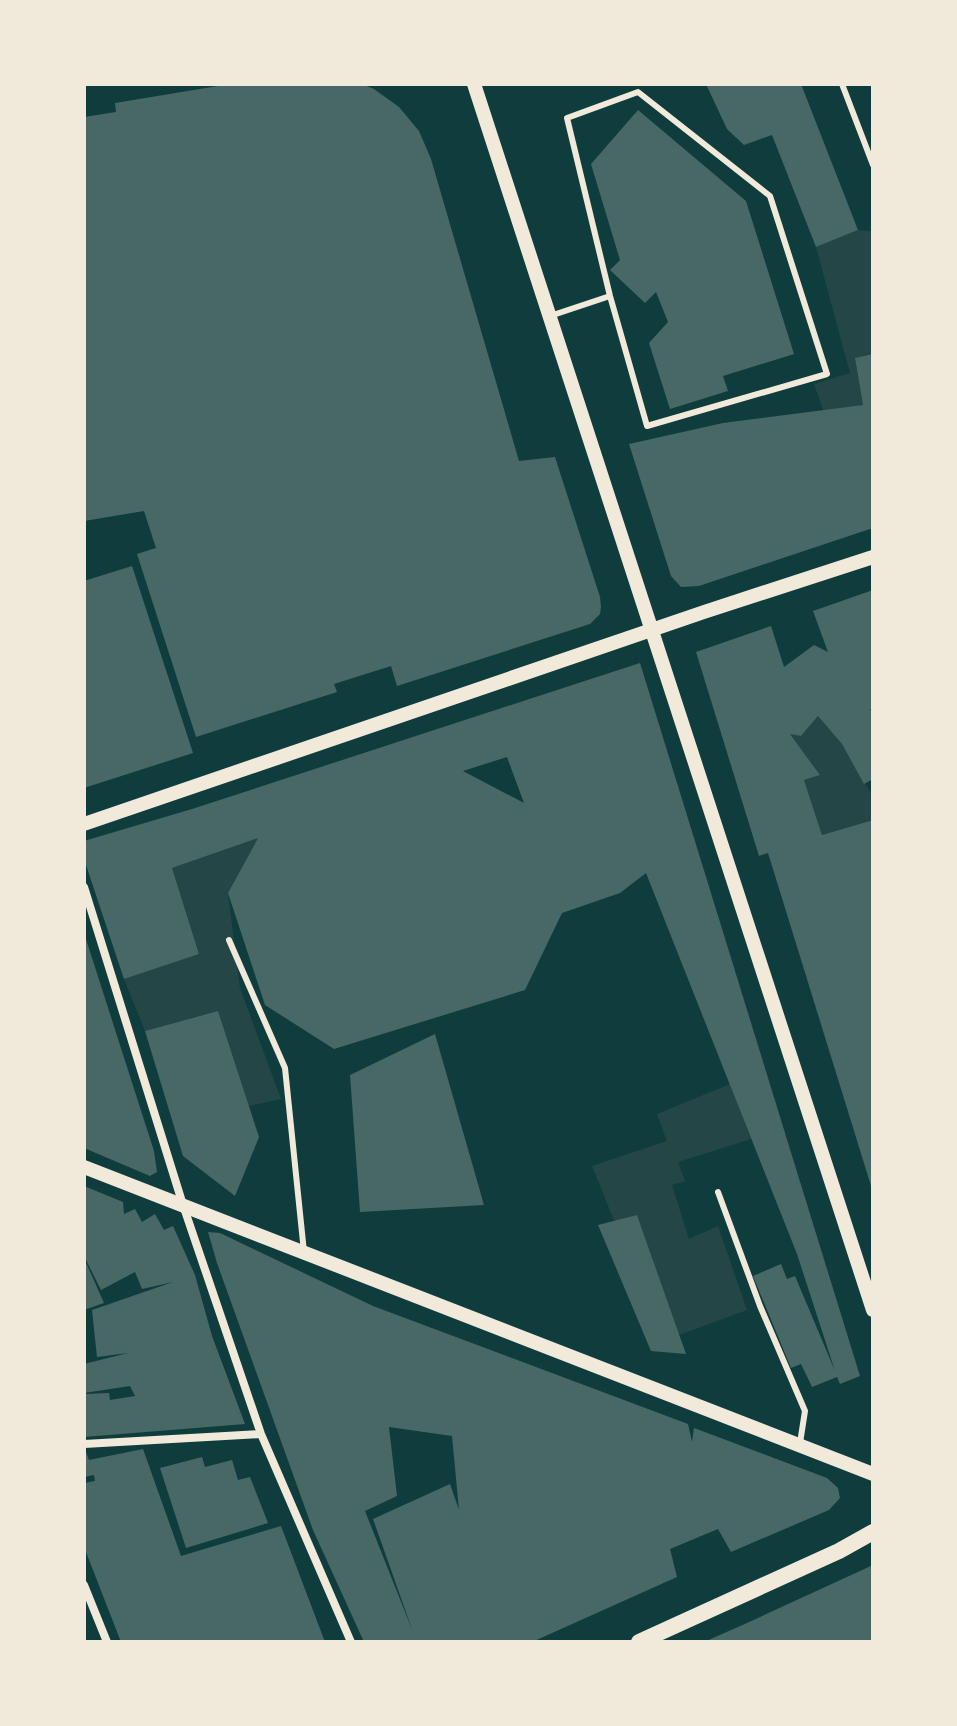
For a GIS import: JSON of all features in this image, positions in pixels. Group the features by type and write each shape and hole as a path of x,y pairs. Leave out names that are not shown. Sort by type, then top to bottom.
{"main road":[{"path":"639,1642 839,1551 873,1532"}],"street":[{"path":"474,84 873,1310"},
{"path":"84,824 873,557"},
{"path":"84,887 183,1205 261,1434 351,1642"},
{"path":"84,1167 873,1474"},
{"path":"84,1444 261,1434"},
{"path":"84,1585 107,1642"}],"lane":[{"path":"842,84 873,165"},
{"path":"638,92 770,196 827,374 647,426 610,296 567,118 638,92"},
{"path":"550,316 610,296"},
{"path":"229,940 285,1068 304,1252"},
{"path":"718,1192 760,1306 805,1411 800,1445"}],"shaded area":[{"path":"858,230 873,231 873,354 855,358 863,405 824,412 814,384 850,373 816,247"},
{"path":"818,716 842,744 873,797 873,820 822,835 804,780 820,775 790,734 801,736"},
{"path":"258,838 228,893 240,988 281,1099 249,1106 218,1011 145,1031 124,979 199,954 172,868"},
{"path":"730,1084 751,1139 678,1162 685,1181 672,1185 689,1239 718,1226 747,1310 679,1335 637,1215 615,1223 592,1166 667,1141 657,1114"}],"building":[{"path":"230,84 362,84 399,107 419,131 431,159 519,461 555,457 601,607 600,614 590,624 397,686 391,666 334,684 337,692 196,737 137,554 156,548 144,511 84,521 84,117 116,112 115,103"},
{"path":"706,84 801,84 858,230 816,247 772,135 744,145 727,129"},
{"path":"638,110 746,201 794,354 723,376 728,391 670,409 649,343 668,322 656,292 645,303 610,270 620,260 591,164"},
{"path":"873,354 873,528 699,586 681,587 671,576 629,444 723,423 863,405 855,358"},
{"path":"132,566 193,753 84,788 84,581"},
{"path":"873,590 873,707 870,710 873,713 873,779 864,784 842,744 818,716 801,736 790,734 820,775 804,780 822,835 873,820 872,1189 768,853 759,856 696,652 771,626 784,667 814,645 828,652 813,611"},
{"path":"640,663 860,1376 840,1384 837,1377 812,1387 801,1364 791,1368 753,1276 781,1264 787,1279 795,1276 835,1371 797,1254 646,873 620,893 562,913 525,990 334,1049 265,1005 228,893 258,838 172,868 199,954 124,979 84,859 84,841 192,809","holes":["507,757 524,803 463,771"]},
{"path":"84,933 154,1151 157,1172 150,1176 84,1148"},
{"path":"218,1011 259,1137 235,1196 183,1156 145,1031"},
{"path":"435,1034 484,1205 360,1212 350,1075"},
{"path":"84,1186 123,1202 124,1214 135,1209 142,1222 155,1214 164,1230 173,1226 195,1275 212,1336 245,1424 84,1437 84,1394 109,1393 110,1400 135,1396 130,1386 84,1393 84,1364 128,1353 97,1357 92,1310 173,1282 142,1289 135,1272 101,1290 84,1256"},
{"path":"637,1215 686,1354 651,1351 598,1225"},
{"path":"208,1232 220,1233 373,1306 688,1424 692,1442 694,1428 827,1478 838,1488 840,1498 829,1510 731,1552 718,1529 670,1549 677,1577 532,1642 364,1642 313,1530","holes":["389,1427 452,1436 459,1510 450,1484 373,1519 413,1632 365,1511 397,1496"]},
{"path":"84,1258 104,1303 84,1310"},
{"path":"84,1447 89,1460 143,1449 181,1556 281,1526 325,1642 121,1642 84,1547 84,1483 95,1481 94,1475 84,1477"},
{"path":"202,1457 205,1467 232,1460 238,1480 250,1477 268,1523 186,1548 160,1468"},
{"path":"873,1565 873,1642 704,1642 747,1623"}]}
